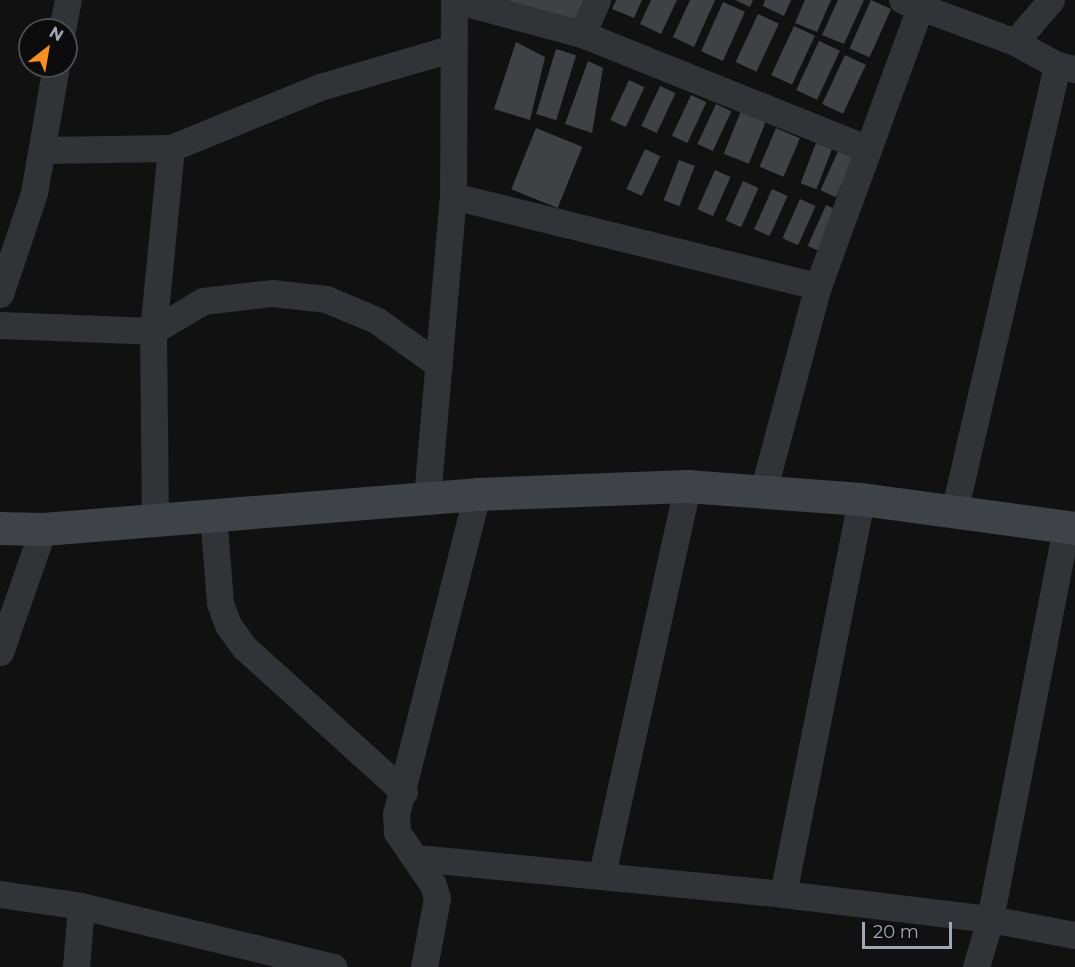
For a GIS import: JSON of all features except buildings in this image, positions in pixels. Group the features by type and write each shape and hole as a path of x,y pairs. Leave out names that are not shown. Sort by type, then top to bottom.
{"street":[{"path":"65,18 68,0"},
{"path":"427,498 453,196 454,0 582,34 868,149"},
{"path":"582,34 597,0"},
{"path":"1015,42 1051,0"},
{"path":"763,492 818,286 868,149 911,4 1015,42 1066,67 954,512"},
{"path":"42,150 171,148 320,87 453,48"},
{"path":"0,294 34,193 54,78"},
{"path":"155,519 153,331 171,148"},
{"path":"453,196 818,286"},
{"path":"0,325 153,331 203,301 272,293 326,299 376,320 439,364"},
{"path":"602,874 687,486"},
{"path":"0,528 43,529 477,494 687,486 861,499 1070,528 990,919 976,967"},
{"path":"424,967 437,898 417,858 397,832 396,814 404,792 477,494"},
{"path":"783,894 861,499"},
{"path":"213,514 220,603 228,625 244,646 404,792"},
{"path":"0,652 43,529"},
{"path":"417,858 602,874 783,894 990,919 1075,935"},
{"path":"0,894 81,906 283,962 334,967"},
{"path":"76,967 81,906"}]}
